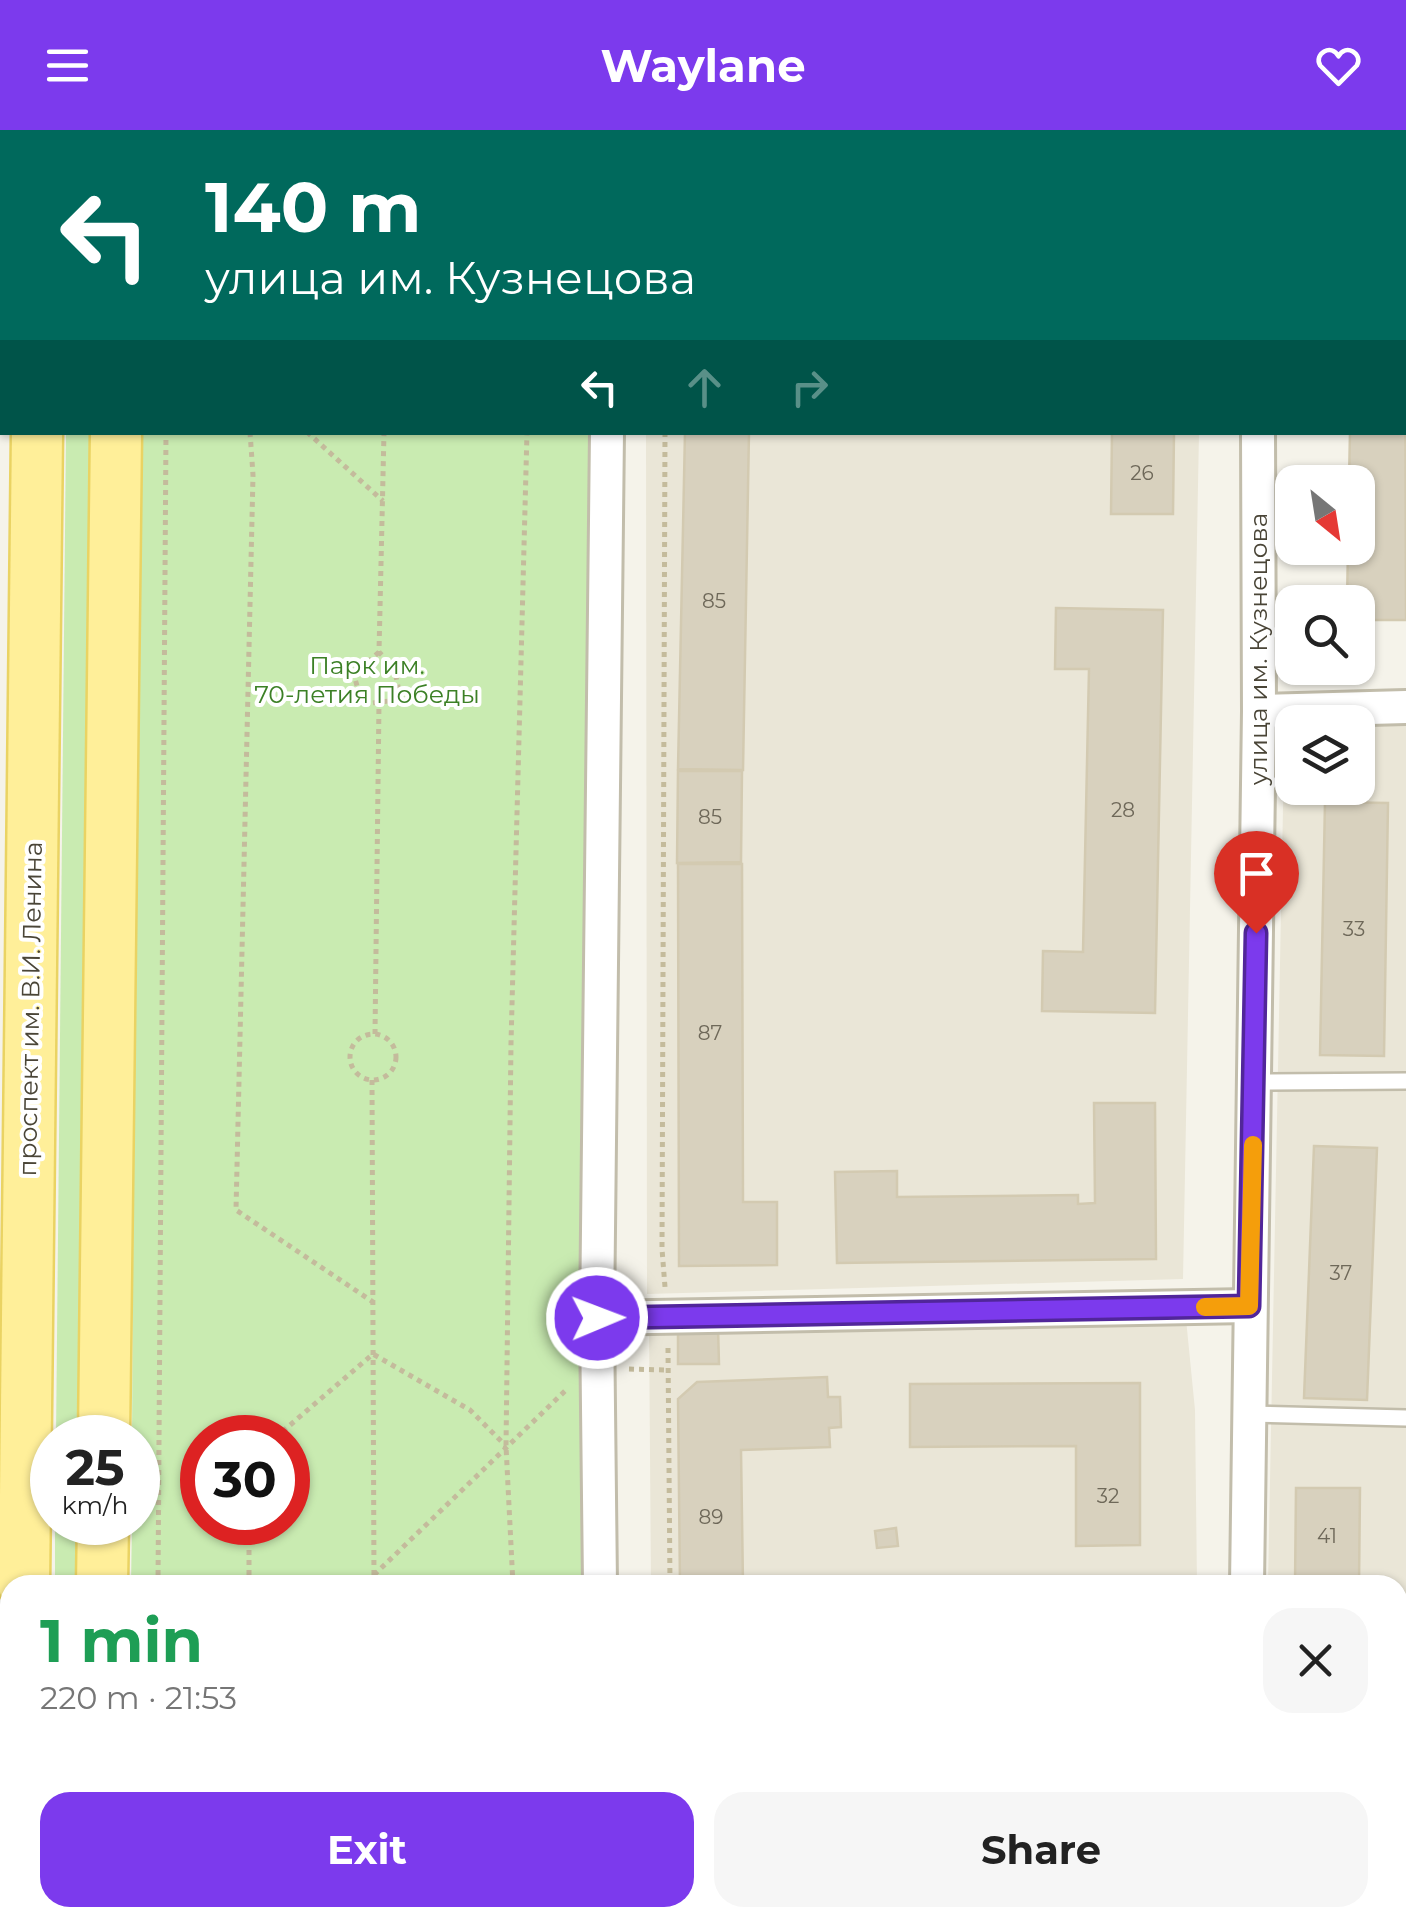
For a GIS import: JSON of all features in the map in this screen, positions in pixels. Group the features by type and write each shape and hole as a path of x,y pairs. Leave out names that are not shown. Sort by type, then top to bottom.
{"main road":[{"name":"проспект им. В.И. Ленина","path":"24,1575 37,435"},
{"path":"104,1415 116,435"},
{"path":"102,1575 103,1545"}],"street":[{"path":"600,1575 597,1318 606,435"},
{"name":"улица им. Кузнецова","path":"1246,1575 1259,711 1258,435"},
{"path":"1259,711 1406,707"},
{"path":"597,1318 1249,1306"}],"lane":[{"path":"1255,1082 1406,1081"},
{"path":"1248,1414 1406,1418"}],"path":[{"path":"158,1575 166,435"},
{"path":"250,435 236,1210 373,1302"},
{"path":"310,435 384,501"},
{"path":"378,652 394,668 398,686 389,701 372,703 359,692 354,675 378,652 384,435"},
{"path":"513,1575 506,1446 511,1044 527,435"},
{"path":"665,435 662,1249 668,1317 670,1575"},
{"path":"376,1034 379,702"},
{"path":"376,1034 393,1048 395,1063 387,1075 372,1080 354,1070 350,1056 361,1037 376,1034"},
{"path":"372,1080 374,1575"},
{"path":"373,1354 470,1410 506,1446"},
{"path":"302,1415 373,1354"},
{"path":"374,1575 573,1383"},
{"path":"249,1545 249,1575"}],"shaded area":[{"path":"646,435 1199,435 1183,1279 647,1294"},
{"path":"1406,720 1406,1575 1268,1575 1283,805 1375,805 1375,721"},
{"path":"1186,1319 1195,1410 1197,1575 651,1575 649,1323"}],"green space":[{"path":"66,435 95,435 85,1415 56,1415"},
{"name":"Парк им. 70-летия Победы","path":"138,435 601,435 595,1575 131,1575 132,1545 160,1545 160,1415 132,1415"},
{"path":"55,1545 84,1545 84,1575 55,1575"}],"building":[{"path":"685,435 749,435 743,770 678,769"},
{"path":"1112,435 1174,435 1173,514 1111,514"},
{"path":"1350,435 1405,435 1406,620 1375,620 1375,585 1347,585 1348,565 1375,565 1375,465 1349,465"},
{"path":"1056,608 1163,610 1155,1013 1042,1011 1043,951 1083,952 1089,669 1055,669"},
{"path":"678,771 742,771 741,862 677,863"},
{"path":"1388,803 1384,1056 1320,1055 1325,805"},
{"path":"678,864 742,864 743,1202 777,1202 777,1265 679,1266"},
{"path":"1094,1103 1155,1103 1156,1259 837,1263 835,1172 897,1171 897,1197 1078,1195 1078,1204 1095,1203"},
{"path":"1314,1146 1377,1148 1367,1400 1304,1398"},
{"path":"718,1327 719,1364 678,1364 678,1328"},
{"path":"827,1377 828,1397 840,1397 841,1427 829,1428 830,1447 741,1450 743,1575 680,1575 678,1399 697,1382"},
{"path":"1140,1383 1140,1545 1076,1546 1076,1446 910,1447 910,1384"},
{"path":"1296,1488 1360,1488 1359,1575 1295,1575"},
{"path":"896,1528 898,1546 877,1548 875,1531"}],"slow traffic":[{"path":"1205,1307 1249,1306 1253,1145"}],"route":[{"path":"597,1318 1249,1306 1256,933"}]}
